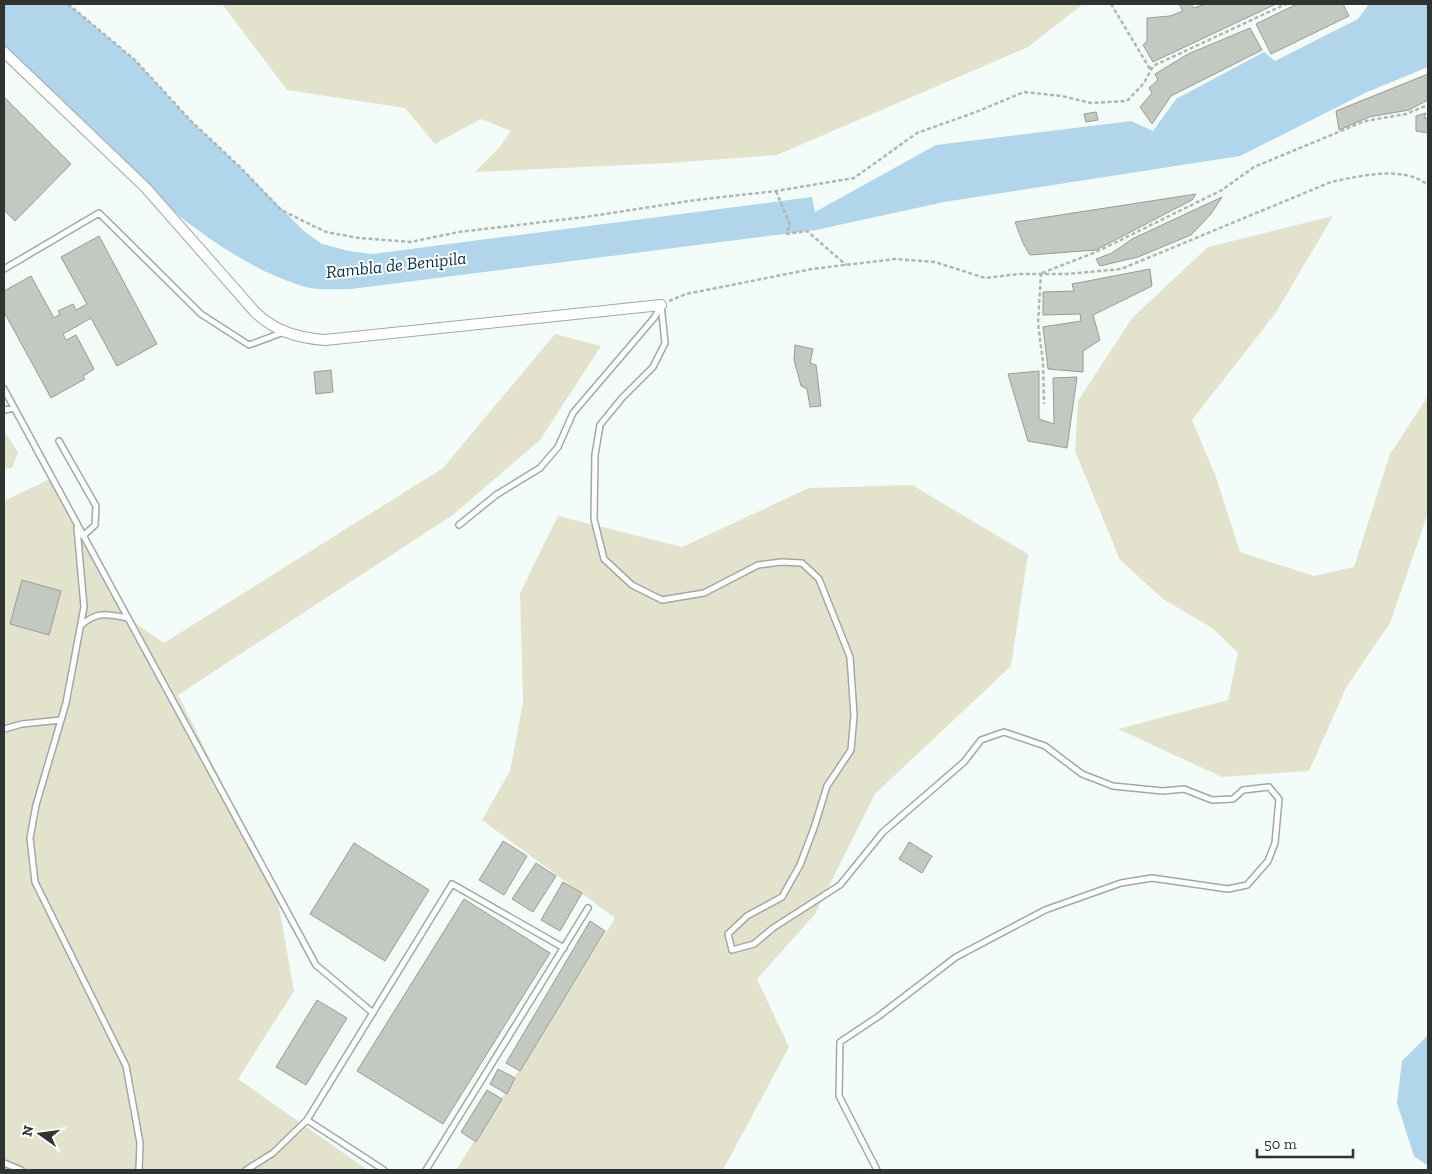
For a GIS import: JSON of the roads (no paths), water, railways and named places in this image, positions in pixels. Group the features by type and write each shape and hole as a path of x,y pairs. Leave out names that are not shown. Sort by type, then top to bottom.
{"street":[{"path":"4,52 146,188 255,312 266,322 284,332 325,340 661,305"}],"lane":[{"path":"4,269 99,213 201,314 248,345 284,332"},
{"path":"459,525 496,495 540,468 558,447 573,413 654,318 661,305"},
{"path":"661,305 665,343 653,367 622,398 600,425 595,455 594,519 604,559 632,585 662,600 704,593 758,565 781,562 802,563 819,579 850,657 854,715 851,750 827,786 800,866 782,897 747,916 728,934 732,950 754,944 773,928 840,885 883,832 964,762 981,740 1004,732 1045,746 1082,774 1113,786 1163,791 1184,789 1212,800 1233,799 1243,790 1269,787 1279,799 1275,843 1268,861 1248,885 1228,889 1152,878 1121,883 1045,910 956,957 879,1016 840,1042 839,1096 876,1170"},
{"path":"4,389 316,965 373,1013"},
{"path":"4,410 14,408"},
{"path":"59,441 96,506 94,525 83,536"},
{"path":"77,524 84,607 61,720 36,805 30,838 35,882 126,1066 140,1143 139,1170"},
{"path":"80,625 91,616 106,614 128,618"},
{"path":"4,728 61,720"},
{"path":"246,1170 273,1153 307,1120 452,884 564,948"},
{"path":"426,1170 588,908"},
{"path":"307,1120 384,1170"},
{"path":"4,1163 21,1170"}],"water":[{"name":"Rambla de Benipila","path":"4,4 68,4 135,60 191,121 305,232 322,244 349,251 372,254 812,197 815,212 936,145 1131,121 1153,131 1176,99 1264,52 1275,61 1358,19 1369,4 1428,4 1428,67 1367,92 1240,156 944,202 816,230 351,289 325,289 299,285 259,268 219,245 141,184 4,52"},
{"path":"1428,1035 1428,1166 1414,1156 1397,1103 1402,1061"}]}
